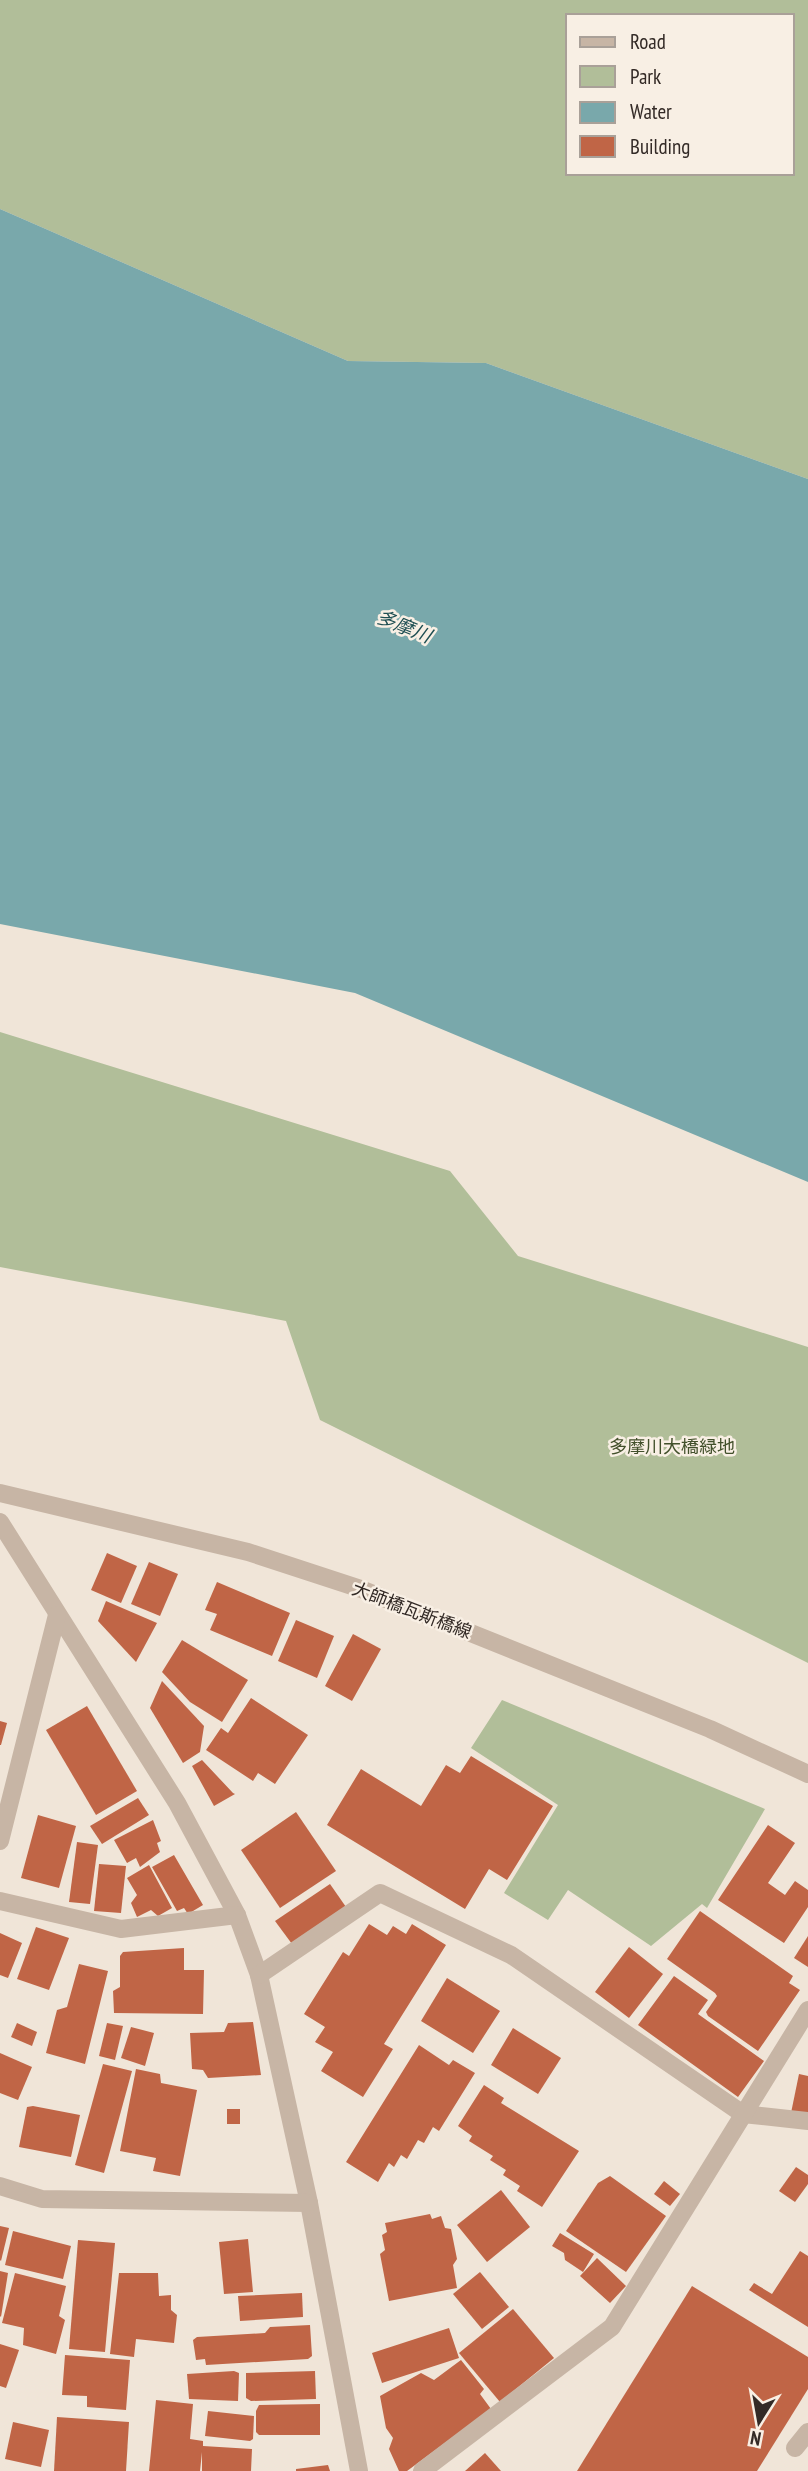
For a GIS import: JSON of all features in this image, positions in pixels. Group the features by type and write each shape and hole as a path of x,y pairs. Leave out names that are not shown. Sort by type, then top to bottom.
{"street":[{"name":"大師橋瓦斯橋線","path":"0,1493 248,1552 361,1589 710,1729 808,1774"},
{"path":"0,1522 177,1803 237,1915 259,1975 309,2203 359,2471"},
{"path":"0,1842 57,1615"},
{"path":"259,1975 380,1893 511,1955 743,2115 808,2122"},
{"path":"0,1901 121,1929 237,1915"},
{"path":"422,2471 612,2328 808,2010"},
{"path":"0,2186 42,2199 309,2203"},
{"path":"795,2448 808,2432"}],"green space":[{"path":"0,0 808,0 808,479 486,363 348,361 0,209"},
{"name":"多摩川大橋緑地","path":"0,1032 450,1171 518,1256 808,1347 808,1663 320,1420 286,1321 0,1267"},
{"path":"502,1700 765,1809 707,1908 702,1904 651,1946 568,1890 548,1920 504,1893 558,1805 471,1748"}],"water":[{"name":"多摩川","path":"0,209 348,361 486,363 808,479 808,1182 355,993 0,924"}],"building":[{"path":"107,1553 137,1566 121,1603 91,1590"},
{"path":"149,1562 178,1574 160,1616 131,1604"},
{"path":"217,1582 290,1613 272,1656 210,1630 217,1614 205,1610"},
{"path":"106,1601 157,1623 136,1662 98,1621"},
{"path":"296,1620 334,1636 317,1678 278,1661"},
{"path":"353,1634 381,1649 352,1701 325,1686"},
{"path":"182,1640 248,1680 222,1722 190,1702 162,1672"},
{"path":"162,1681 204,1726 200,1752 183,1763 150,1708"},
{"path":"251,1698 308,1735 275,1784 258,1773 253,1781 206,1750 221,1728 228,1733"},
{"path":"87,1706 137,1791 96,1815 46,1730"},
{"path":"0,1721 7,1723 1,1745 0,1745"},
{"path":"471,1756 553,1806 507,1880 489,1869 465,1909 327,1825 361,1769 421,1806 446,1765 460,1773"},
{"path":"202,1760 235,1794 214,1806 192,1766"},
{"path":"138,1798 149,1815 102,1844 90,1826"},
{"path":"296,1812 336,1871 280,1908 241,1850"},
{"path":"38,1815 76,1826 59,1888 21,1878"},
{"path":"153,1820 161,1841 157,1843 160,1852 140,1867 136,1858 127,1863 114,1840"},
{"path":"768,1825 795,1843 768,1883 785,1895 795,1881 808,1890 808,1907 784,1943 718,1900"},
{"path":"77,1842 98,1845 90,1904 69,1902"},
{"path":"174,1855 203,1905 188,1914 184,1908 177,1911 152,1867"},
{"path":"99,1864 126,1866 121,1913 94,1911"},
{"path":"149,1865 172,1908 158,1916 151,1910 137,1917 131,1903 137,1895 127,1878"},
{"path":"330,1884 346,1907 292,1944 275,1921"},
{"path":"700,1911 793,1976 789,1983 800,1990 758,2051 708,2016 706,2012 717,1996 715,1993 667,1959"},
{"path":"369,1924 387,1935 393,1926 406,1934 412,1924 446,1945 384,2044 393,2049 363,2097 321,2071 333,2052 315,2042 325,2027 304,2014 343,1952 349,1956"},
{"path":"36,1927 69,1938 49,1990 17,1979"},
{"path":"0,1933 22,1943 8,1978 0,1975"},
{"path":"808,1936 808,1967 794,1958"},
{"path":"629,1947 663,1974 629,2018 595,1992"},
{"path":"184,1948 184,1970 204,1970 203,2014 114,2013 113,1991 120,1987 120,1956 123,1952"},
{"path":"79,1964 108,1971 85,2064 46,2053 57,2010 67,2007"},
{"path":"674,1976 708,2000 698,2014 764,2061 738,2097 638,2025"},
{"path":"447,1978 500,2011 473,2053 421,2021"},
{"path":"253,2022 261,2075 208,2078 203,2070 192,2069 190,2033 224,2032 228,2023"},
{"path":"17,2023 37,2032 32,2046 11,2037"},
{"path":"107,2023 123,2026 115,2060 99,2056"},
{"path":"131,2027 154,2033 145,2066 121,2058"},
{"path":"513,2028 561,2058 538,2094 491,2065"},
{"path":"419,2045 449,2065 453,2060 475,2073 439,2131 433,2127 424,2143 418,2140 407,2159 401,2155 394,2167 389,2163 378,2182 346,2162"},
{"path":"0,2053 32,2067 18,2100 0,2093"},
{"path":"103,2064 132,2071 104,2173 75,2165"},
{"path":"136,2069 160,2074 161,2083 197,2090 180,2176 153,2171 156,2158 120,2151"},
{"path":"799,2074 808,2076 808,2117 791,2113"},
{"path":"484,2085 504,2098 501,2103 579,2151 542,2207 517,2191 520,2186 503,2175 506,2170 490,2160 493,2156 469,2141 472,2136 458,2126"},
{"path":"27,2107 80,2115 71,2157 19,2147"},
{"path":"227,2109 240,2109 240,2124 227,2124"},
{"path":"796,2167 808,2175 808,2184 795,2202 779,2191"},
{"path":"610,2176 666,2216 626,2272 566,2231 598,2183"},
{"path":"664,2181 680,2194 670,2206 654,2194"},
{"path":"501,2190 530,2227 487,2262 457,2225"},
{"path":"430,2214 432,2219 441,2216 445,2228 451,2229 457,2259 453,2265 457,2288 389,2301 380,2254 385,2250 382,2235 387,2232 385,2223"},
{"path":"0,2226 9,2228 1,2261 0,2260"},
{"path":"13,2231 71,2246 63,2279 5,2265"},
{"path":"560,2233 594,2254 583,2272 565,2260 564,2253 552,2246"},
{"path":"248,2239 253,2292 224,2294 219,2242"},
{"path":"78,2240 115,2243 105,2352 69,2349"},
{"path":"800,2251 808,2256 808,2327 749,2290 754,2283 772,2294"},
{"path":"597,2258 626,2286 610,2303 580,2276"},
{"path":"0,2271 8,2273 1,2317 0,2316"},
{"path":"480,2272 509,2307 482,2329 453,2294"},
{"path":"15,2273 66,2286 59,2316 65,2320 56,2354 23,2345 24,2328 2,2323"},
{"path":"119,2273 158,2273 159,2296 171,2295 171,2310 177,2315 174,2343 136,2339 134,2357 110,2354"},
{"path":"692,2286 808,2357 808,2389 757,2471 577,2471"},
{"path":"302,2293 303,2317 240,2321 238,2296"},
{"path":"513,2309 554,2358 500,2402 459,2353"},
{"path":"310,2325 312,2356 308,2359 206,2365 205,2359 196,2360 193,2340 197,2337 265,2333 270,2327"},
{"path":"449,2328 459,2358 382,2383 372,2353"},
{"path":"0,2344 19,2350 6,2388 0,2386"},
{"path":"65,2355 130,2360 126,2410 87,2407 87,2396 62,2395"},
{"path":"461,2360 484,2389 480,2394 491,2409 407,2471 399,2471 389,2449 393,2438 386,2428 380,2396 421,2373 434,2380"},
{"path":"315,2371 316,2399 251,2401 246,2398 246,2373"},
{"path":"239,2373 238,2401 189,2399 187,2374"},
{"path":"156,2400 193,2404 190,2439 203,2441 203,2446 252,2449 251,2471 202,2471 202,2452 200,2471 149,2471"},
{"path":"320,2404 320,2435 259,2435 256,2432 256,2411 259,2405"},
{"path":"208,2411 254,2416 253,2439 250,2441 205,2436"},
{"path":"57,2417 129,2422 126,2471 54,2471"},
{"path":"13,2422 49,2430 41,2467 5,2459"},
{"path":"485,2453 501,2471 465,2471"},
{"path":"328,2465 330,2471 296,2471 296,2469"}]}
